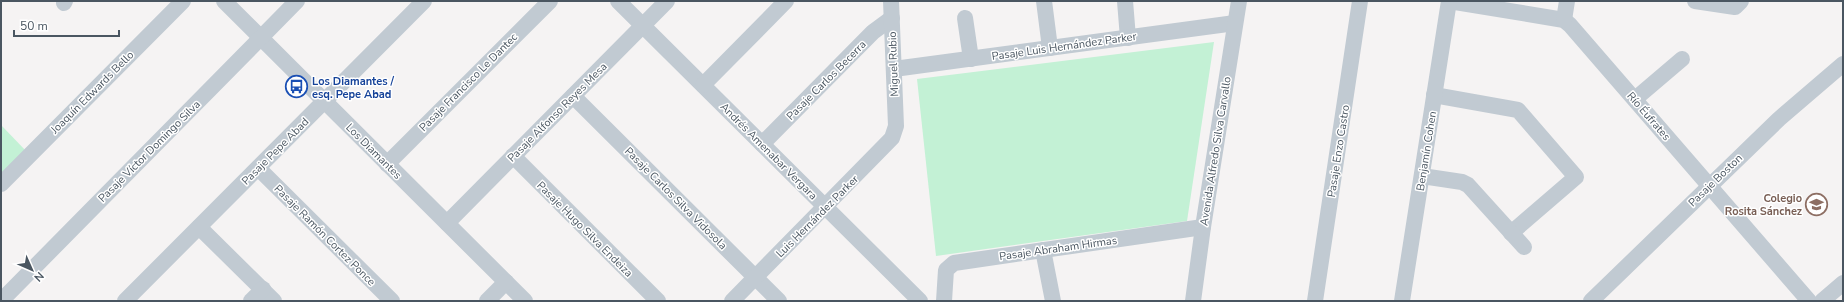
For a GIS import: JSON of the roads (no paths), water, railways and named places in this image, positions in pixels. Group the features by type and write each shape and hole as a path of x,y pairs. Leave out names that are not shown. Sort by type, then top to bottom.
{"street":[{"name":"Joaquín Edwards Bello","path":"1,184 183,1"},
{"name":"Los Diamantes","path":"224,1 525,301"},
{"name":"Pasaje Víctor Domingo Silva","path":"1,301 297,1"},
{"name":"Pasaje Pepe Abad","path":"126,301 424,1"},
{"name":"Pasaje Francisco Le Dantec","path":"387,164 550,1"},
{"name":"Andrés Amenabar Vergara","path":"618,1 920,301"},
{"name":"Pasaje Alfonso Reyes Mesa","path":"447,223 667,1"},
{"path":"703,85 786,1"},
{"name":"Miguel Rubio","path":"891,1 896,126"},
{"path":"1044,1 1050,48"},
{"path":"1125,1 1128,38"},
{"name":"Avenida Alfredo Silva Carvallo","path":"1193,301 1203,227 1239,1"},
{"name":"Pasaje Enzo Castro","path":"1315,301 1360,1"},
{"path":"1449,1 1564,20 1567,1"},
{"name":"Benjamín Cohen","path":"1402,301 1449,1"},
{"path":"1695,1 1731,7 1739,3"},
{"name":"Pasaje Carlos Becerra","path":"762,144 873,32 892,18"},
{"path":"965,18 971,59"},
{"name":"Río Éufrates","path":"1564,20 1577,32 1809,301"},
{"name":"Pasaje Luis Hernández Parker","path":"894,69 1235,23"},
{"path":"1635,99 1682,59"},
{"name":"Pasaje Boston","path":"1591,301 1709,185 1779,119 1843,64"},
{"path":"1434,95 1518,110 1576,177 1511,233"},
{"name":"Pasaje Carlos Silva Vidosola","path":"573,96 779,301"},
{"name":"Luis Hernández Parker","path":"732,301 887,145 892,138 896,126"},
{"name":"Pasaje Hugo Silva Endeiza","path":"513,156 658,301"},
{"name":"Pasaje Ramón Cortez Ponce","path":"258,168 392,301"},
{"path":"1422,176 1462,182 1468,185 1524,247"},
{"path":"200,227 274,301"},
{"name":"Pasaje Abraham Hirmas","path":"944,301 946,270 954,262 1203,227"},
{"path":"1043,250 1054,301"},
{"path":"487,301 506,282"},
{"path":"1822,301 1843,283"},
{"path":"251,301 263,289"}],"place":[{"name":"Los Diamantes / esq. Pepe Abad","path":"296,87"},
{"name":"Colegio Rosita Sánchez","path":"1817,204"}]}
